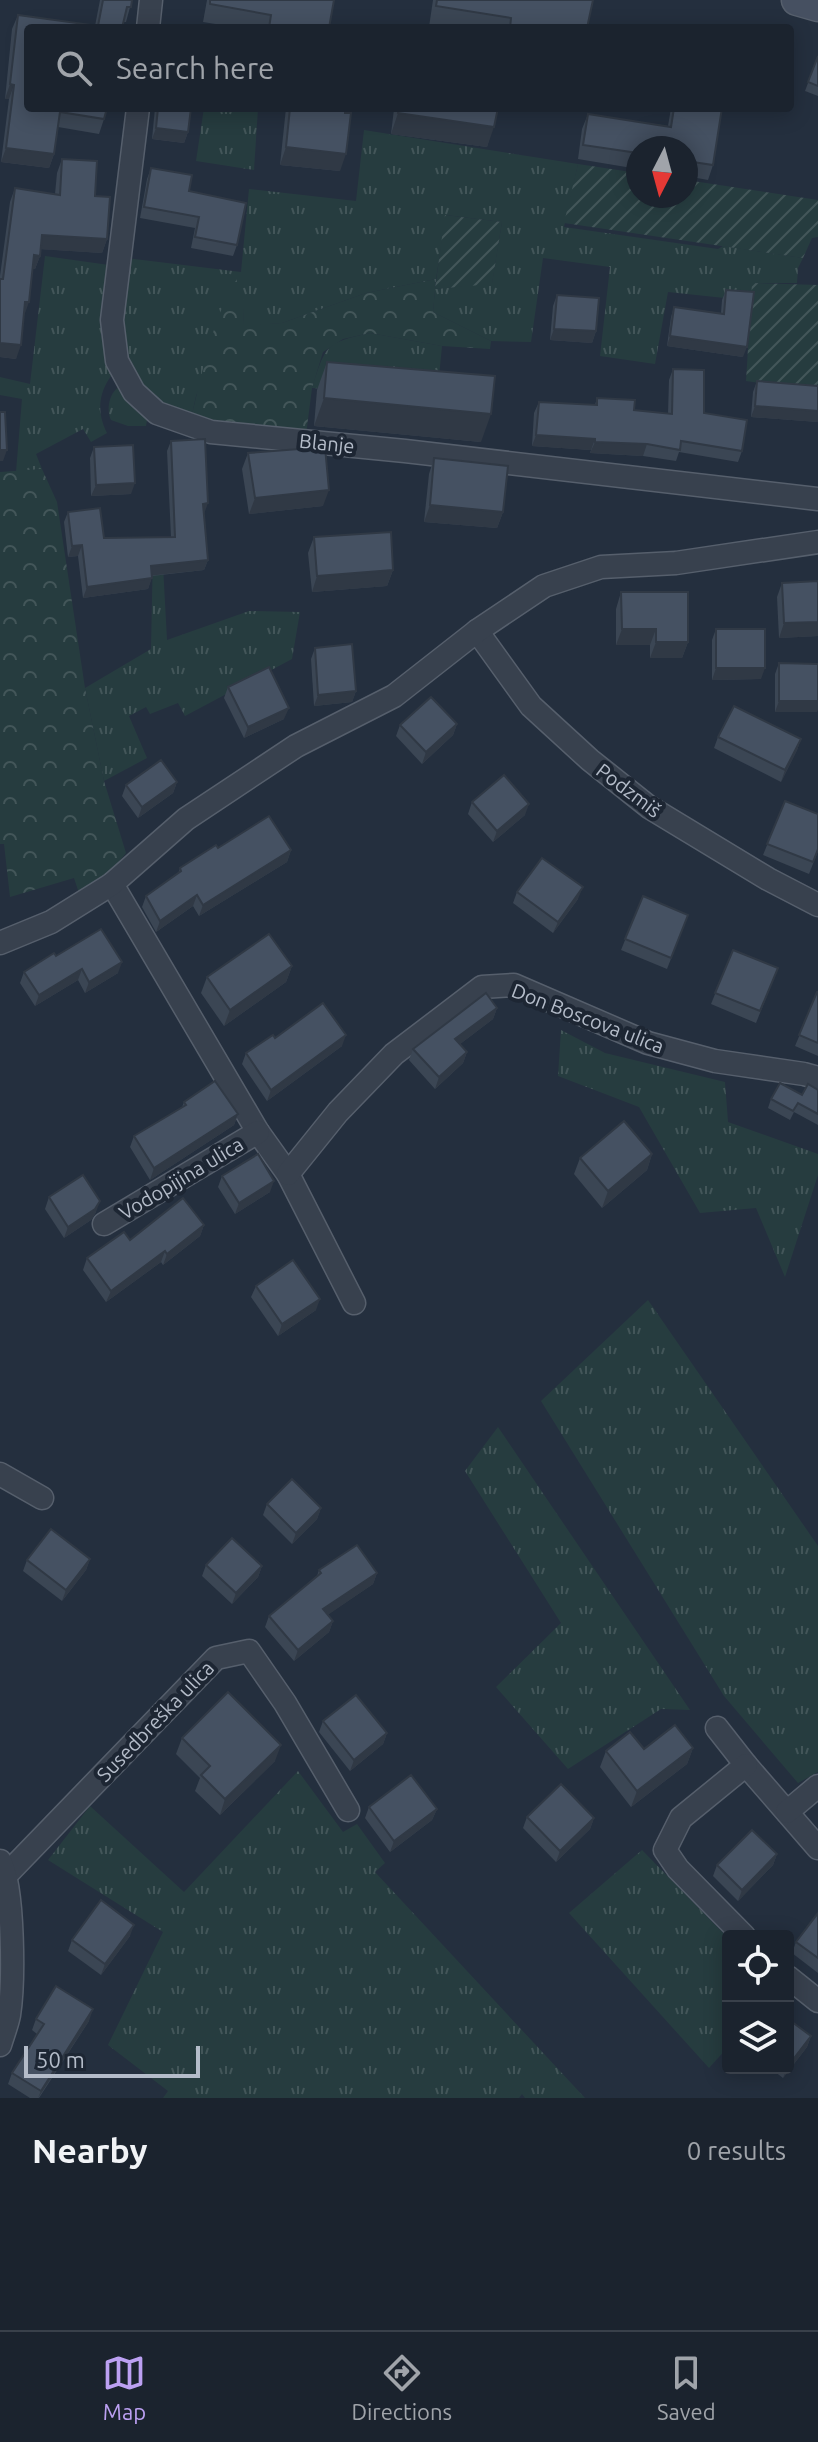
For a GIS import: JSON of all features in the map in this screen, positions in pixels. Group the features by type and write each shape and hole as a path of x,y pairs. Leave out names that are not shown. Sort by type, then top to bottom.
{"street":[{"path":"148,24 151,0"},
{"path":"797,0 818,6"},
{"name":"Blanje","path":"138,112 112,320 117,361 134,392 157,413 211,432 818,499"},
{"path":"0,943 51,922 112,884 186,819 296,746 394,696 477,631 544,586 601,567 676,563 818,542"},
{"name":"Podzmiš","path":"477,631 531,706 590,760 649,807 768,879 818,905"},
{"path":"112,884 258,1132 288,1174 354,1303"},
{"name":"Don Boscova ulica","path":"288,1174 338,1112 394,1054 482,987 514,985 648,1043 715,1061 818,1078"},
{"name":"Vodopijina ulica","path":"104,1224 258,1132"},
{"path":"0,1474 42,1498"},
{"name":"Susedbreška ulica","path":"4,1867 216,1658 249,1651 285,1703 348,1810"},
{"path":"717,1728 818,1848"},
{"path":"738,1930 678,1869 665,1850 681,1818 746,1765"},
{"path":"787,1812 818,1786"},
{"path":"0,2045 9,2016 12,1947 4,1867"},
{"path":"794,1982 818,2001"}],"green space":[{"path":"203,112 258,112 254,170 196,161"},
{"path":"364,130 578,164 564,227 803,258 798,268 797,283 752,283 753,301 668,292 655,364 600,356 610,267 543,258 531,342 491,341 433,312 435,289 492,283 502,222 446,215 436,279 366,293 282,323 244,326 241,274 196,396 191,419 158,403 134,376 121,346 126,258 241,272 249,189 356,201"},
{"path":"578,164 626,171 626,208 698,208 698,182 818,200 818,237 812,238 803,258 564,223"},
{"path":"445,215 502,222 492,284 435,289"},
{"path":"45,256 109,265 101,334 111,376 100,404 107,433 91,442 83,429 36,454 42,469 16,472 22,399 0,395 0,377 30,384"},
{"path":"242,272 244,325 282,323 366,293 436,279 433,312 491,341 490,349 442,346 370,333 343,339 323,352 312,388 306,435 191,419 216,322"},
{"path":"752,283 818,285 818,391 746,381"},
{"path":"370,333 442,346 437,397 312,388 329,348"},
{"path":"119,387 145,416 146,426 128,426 111,420 109,402"},
{"path":"42,469 57,502 85,688 104,781 126,853 108,875 81,899 74,878 10,897 4,844 0,844 0,472"},
{"path":"162,547 167,640 249,611 300,612 292,659 185,716 178,703 150,714 146,707 129,716 147,758 104,781 85,688 151,649 153,549"},
{"path":"561,1030 605,1053 725,1082 728,1122 818,1154 818,1175 785,1277 756,1208 700,1213 639,1107 558,1076"},
{"path":"648,1300 818,1546 818,1772 798,1783 724,1696 541,1401"},
{"path":"498,1427 690,1710 661,1709 568,1769 496,1687 561,1623 465,1471"},
{"path":"298,1771 343,1832 357,1824 385,1863 375,1872 585,2098 525,2098 522,2094 519,2098 163,2098 168,2091 108,2045 163,1932 48,1860 90,1806 184,1892"},
{"path":"642,1850 722,1932 722,2054 709,2068 569,1913"}],"building":[{"path":"103,0 132,0 123,24 98,24"},
{"path":"210,0 334,0 330,24 270,24 271,15 210,4"},
{"path":"437,0 593,0 588,24 510,24 511,18 436,6"},
{"path":"18,15 83,24 24,24 24,112 60,112 54,154 6,148"},
{"path":"818,56 818,86 808,82"},
{"path":"60,112 106,112 104,119"},
{"path":"158,112 190,112 188,132 156,128"},
{"path":"290,112 351,113 346,154 286,147"},
{"path":"398,112 497,112 494,127"},
{"path":"673,112 721,112 713,165 698,163 698,136 626,136 626,151 583,145 588,114 671,127"},
{"path":"62,159 97,161 95,196 110,197 107,239 42,235 40,256 34,255 29,302 25,302 21,345 0,343 0,279 3,279 15,188 60,195"},
{"path":"151,168 192,175 189,191 246,203 237,245 195,237 199,217 144,207"},
{"path":"726,290 754,292 747,347 670,336 674,307 724,314"},
{"path":"557,295 599,298 596,331 554,329"},
{"path":"327,362 495,376 491,414 324,398"},
{"path":"673,369 704,370 704,413 747,420 742,451 681,441 680,450 647,444 536,435 539,402 597,405 597,398 635,400 634,410 672,414"},
{"path":"757,381 818,386 818,411 755,406"},
{"path":"0,412 5,412 7,450 0,450"},
{"path":"205,439 208,503 203,504 208,560 151,566 152,578 87,587 82,545 72,546 68,512 100,508 104,538 175,537 171,441"},
{"path":"133,445 135,483 96,485 94,447"},
{"path":"325,447 329,490 255,498 248,453"},
{"path":"434,458 508,466 503,512 430,505"},
{"path":"391,532 393,570 317,576 314,537"},
{"path":"818,581 818,622 784,623 782,583"},
{"path":"621,592 688,592 688,642 656,642 656,629 622,629"},
{"path":"716,629 765,629 765,668 716,668"},
{"path":"352,644 356,691 318,695 315,648"},
{"path":"779,663 818,664 818,701 779,701"},
{"path":"269,667 289,708 248,727 228,687"},
{"path":"431,697 457,724 426,752 400,725"},
{"path":"734,706 801,739 785,770 718,737"},
{"path":"161,760 177,782 142,807 126,785"},
{"path":"504,775 529,804 497,831 472,802"},
{"path":"785,801 818,814 818,849 813,862 767,844"},
{"path":"269,816 291,850 203,905 197,895 160,921 146,896 181,871 180,868"},
{"path":"542,858 583,887 558,922 517,892"},
{"path":"643,896 688,915 671,958 625,939"},
{"path":"101,929 122,962 89,982 82,969 39,995 24,972"},
{"path":"269,934 292,966 230,1010 207,977"},
{"path":"733,950 778,968 760,1011 715,993"},
{"path":"818,992 818,1043 799,1035"},
{"path":"486,993 497,1008 455,1039 467,1052 439,1077 413,1049"},
{"path":"323,1003 346,1035 271,1090 246,1053 273,1035 275,1038"},
{"path":"215,1081 238,1114 154,1168 134,1136 186,1105 184,1102"},
{"path":"780,1083 802,1095 808,1084 818,1090 818,1114 798,1103 793,1111 771,1099"},
{"path":"624,1121 652,1154 608,1191 580,1158"},
{"path":"258,1154 274,1181 239,1203 222,1176"},
{"path":"83,1175 100,1201 95,1209 68,1227 49,1197"},
{"path":"183,1198 204,1225 111,1291 87,1258 124,1232 130,1240"},
{"path":"293,1260 320,1299 282,1324 256,1286"},
{"path":"292,1479 321,1508 296,1533 267,1504"},
{"path":"51,1529 90,1559 66,1590 27,1560"},
{"path":"232,1538 262,1566 236,1593 206,1565"},
{"path":"357,1545 377,1573 323,1609 333,1621 298,1650 269,1616 321,1573 319,1570"},
{"path":"228,1692 281,1745 225,1799 201,1775 210,1766 182,1738"},
{"path":"356,1695 387,1733 354,1760 323,1721"},
{"path":"675,1725 693,1748 637,1791 606,1751 630,1732 644,1749"},
{"path":"411,1775 437,1809 394,1841 369,1807"},
{"path":"561,1784 594,1818 560,1851 527,1817"},
{"path":"752,1830 777,1854 742,1890 717,1865"},
{"path":"101,1900 134,1925 105,1964 72,1940"},
{"path":"818,1913 818,1958 796,1942"},
{"path":"56,1986 93,2009 41,2091 12,2073 44,2024 36,2019"},
{"path":"794,2023 811,2036 794,2058"}]}
